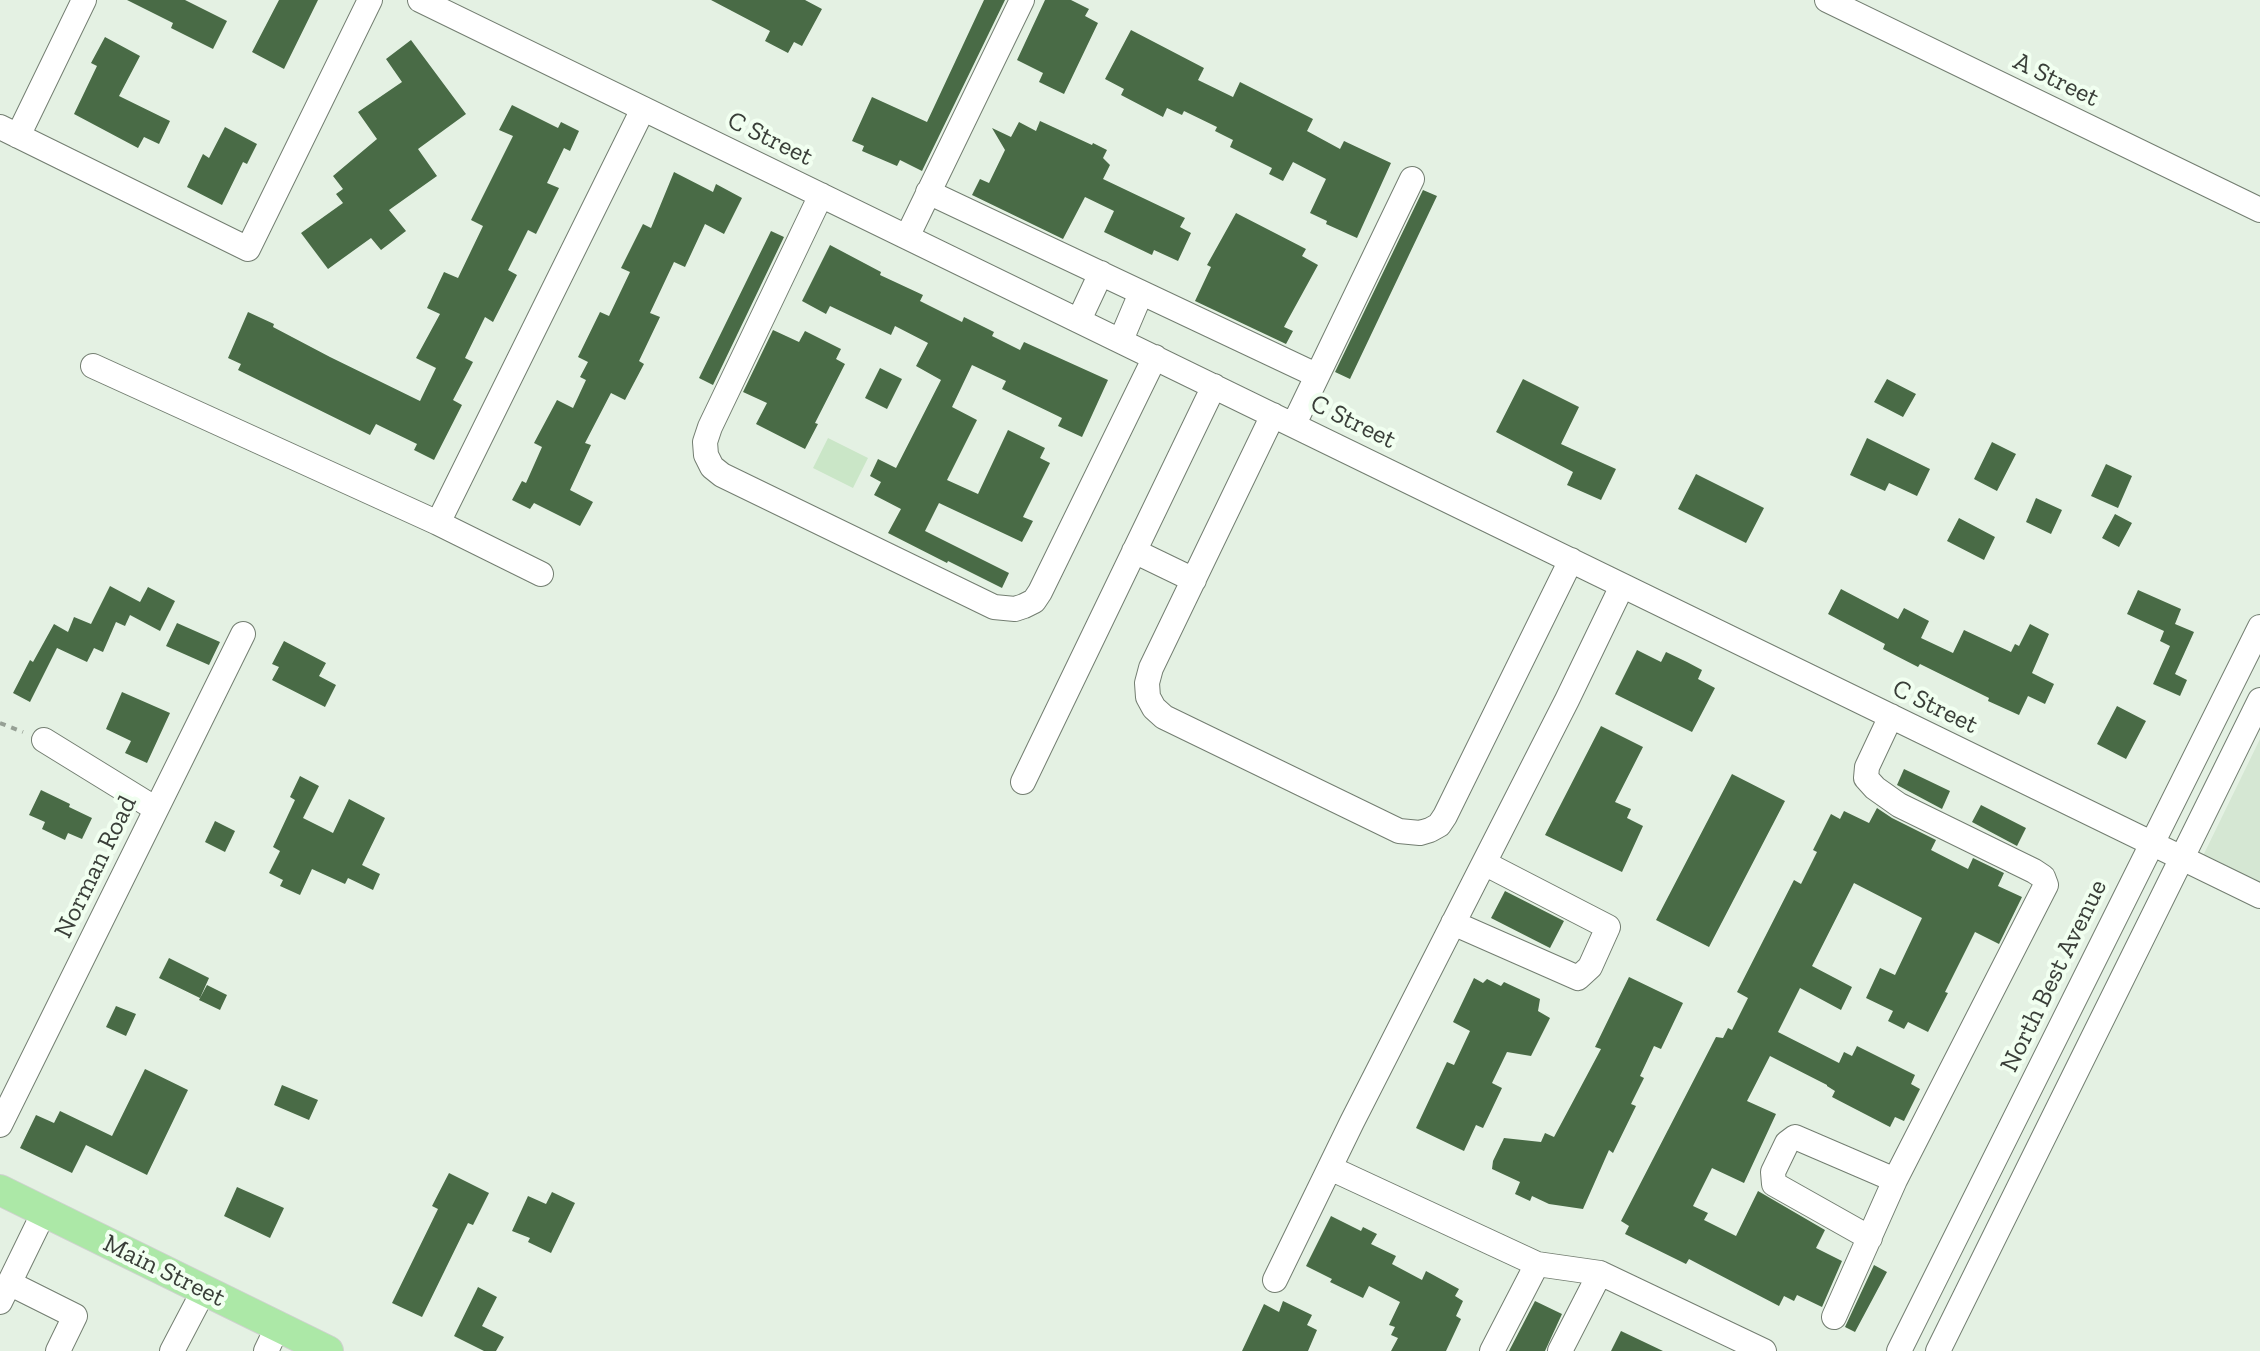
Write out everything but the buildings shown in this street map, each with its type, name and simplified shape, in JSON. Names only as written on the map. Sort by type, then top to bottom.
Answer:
[{"type":"main road","name":"Main Street","points":[[0,1190],[204,1290],[272,1338],[328,1351]]},
{"type":"street","points":[[84,0],[9,132],[248,249],[370,0]]},
{"type":"street","name":"C Street","points":[[420,0],[2260,896]]},
{"type":"street","points":[[907,237],[1022,0]]},
{"type":"street","name":"A Street","points":[[1827,0],[2260,210]]},
{"type":"street","points":[[438,523],[643,109]]},
{"type":"street","points":[[1412,179],[1316,375],[1283,419],[1194,580],[1151,668],[1147,683],[1148,697],[1164,717],[1399,831],[1420,833],[1439,825],[1445,816],[1571,560]]},
{"type":"street","points":[[928,192],[1316,375]]},
{"type":"street","points":[[821,195],[710,427],[705,442],[706,455],[712,467],[722,475],[994,607],[1015,609],[1034,601],[1040,592],[1155,357]]},
{"type":"street","points":[[1079,320],[1101,273]]},
{"type":"street","points":[[1121,340],[1141,293]]},
{"type":"street","points":[[93,366],[438,523],[541,574]]},
{"type":"street","points":[[1023,782],[1214,386]]},
{"type":"street","points":[[1134,551],[1194,580]]},
{"type":"street","points":[[1275,1280],[1622,586]]},
{"type":"street","name":"North Best Avenue","points":[[1899,1351],[2260,627]]},
{"type":"street","name":"Norman Road","points":[[0,1125],[243,634]]},
{"type":"street","points":[[1938,1351],[2260,700]]},
{"type":"street","points":[[1834,1317],[1895,1180],[2046,885],[2043,877],[2034,871],[1899,805],[1875,788],[1866,778],[1867,767],[1891,716]]},
{"type":"street","points":[[44,740],[156,809]]},
{"type":"street","points":[[1453,923],[1578,978],[1590,967],[1608,927],[1484,863]]},
{"type":"street","points":[[1870,1238],[1774,1184],[1773,1172],[1787,1143],[1795,1137],[1895,1180]]},
{"type":"street","points":[[1330,1168],[1537,1264],[1600,1273],[1764,1351]]},
{"type":"street","points":[[44,1212],[5,1292],[75,1316],[58,1351]]},
{"type":"street","points":[[1492,1351],[1537,1264]]},
{"type":"street","points":[[1560,1351],[1600,1273]]},
{"type":"street","points":[[172,1351],[204,1290]]},
{"type":"shaded area","points":[[828,438],[868,458],[853,488],[813,468]]},
{"type":"shaded area","points":[[2260,739],[2260,892],[2200,862]]}]
